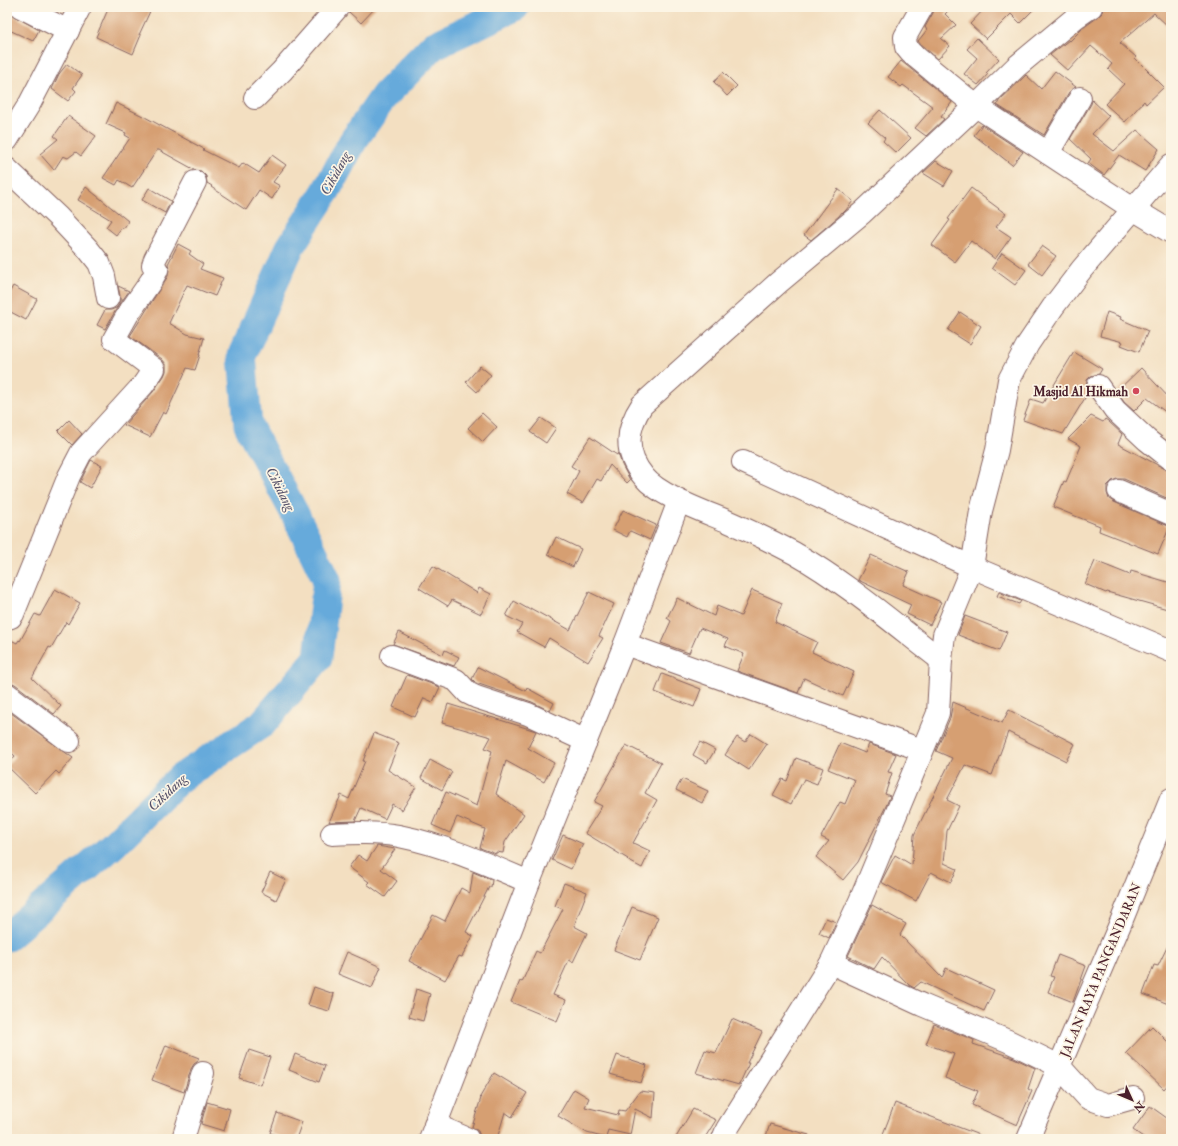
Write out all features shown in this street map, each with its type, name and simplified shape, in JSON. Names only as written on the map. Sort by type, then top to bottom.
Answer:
[{"type":"main road","points":[[20,7],[68,31]]},
{"type":"main road","points":[[7,140],[30,103],[80,7]]},
{"type":"main road","points":[[255,98],[282,71],[338,7]]},
{"type":"main road","points":[[922,7],[906,34],[904,41],[906,47],[911,53],[976,106],[1133,209],[1171,232]]},
{"type":"main road","points":[[941,660],[846,586],[794,553],[734,524],[679,501],[655,487],[644,477],[634,460],[629,437],[630,427],[642,405],[778,283],[862,212],[976,106],[1016,66],[1075,18],[1091,7]]},
{"type":"main road","points":[[1048,153],[1080,98]]},
{"type":"main road","points":[[723,1139],[727,1129],[831,963],[860,901],[938,713],[944,635],[972,567],[981,511],[997,450],[1009,380],[1028,344],[1053,307],[1082,269],[1171,165]]},
{"type":"main road","points":[[7,169],[58,217],[99,263],[104,276],[108,298]]},
{"type":"main road","points":[[7,618],[11,617],[13,614],[68,476],[81,453],[143,385],[154,369],[114,339],[128,314],[157,270],[153,265],[155,259],[195,182]]},
{"type":"main road","points":[[1098,386],[1115,410],[1147,440],[1171,459]]},
{"type":"main road","points":[[743,462],[972,567],[1171,651]]},
{"type":"main road","points":[[1119,491],[1171,514]]},
{"type":"main road","points":[[468,1139],[433,1132],[529,882],[625,644],[679,501]]},
{"type":"main road","points":[[625,644],[922,750]]},
{"type":"main road","points":[[392,656],[456,680],[468,693],[476,697],[528,714],[586,741]]},
{"type":"main road","points":[[7,694],[69,741]]},
{"type":"main road","name":"JALAN RAYA PANGANDARAN","points":[[1028,1139],[1121,922],[1171,799]]},
{"type":"main road","points":[[332,834],[366,833],[405,838],[441,847],[529,882]]},
{"type":"main road","points":[[831,963],[922,1005],[1008,1041],[1059,1066],[1088,1098],[1108,1105],[1133,1098]]},
{"type":"main road","points":[[182,1139],[203,1073]]},
{"type":"building","points":[[109,7],[152,7],[139,35],[141,35],[133,54],[96,37]]},
{"type":"building","points":[[350,7],[376,7],[361,23],[349,12]]},
{"type":"building","points":[[934,7],[952,7],[945,14],[956,25],[941,39],[950,46],[938,59],[918,41],[927,30],[925,27],[933,13]]},
{"type":"building","points":[[986,7],[1036,7],[1020,23],[1011,14],[986,39],[970,24]]},
{"type":"building","points":[[1103,7],[1171,7],[1171,29],[1154,13],[1120,43],[1136,57],[1135,58],[1164,87],[1146,104],[1144,101],[1125,122],[1105,104],[1124,84],[1108,69],[1112,64],[1091,46],[1068,71],[1050,55],[1069,40],[1070,41],[1083,28],[1098,17],[1102,13]]},
{"type":"building","points":[[7,12],[39,30],[33,41],[7,29]]},
{"type":"building","points":[[977,38],[999,59],[986,73],[988,74],[978,85],[964,74],[977,58],[967,49]]},
{"type":"building","points":[[901,61],[952,102],[941,117],[944,119],[926,136],[915,128],[933,107],[903,85],[901,87],[888,77]]},
{"type":"building","points":[[67,64],[82,75],[73,88],[76,91],[68,101],[52,89],[59,74]]},
{"type":"building","points":[[1055,71],[1076,87],[1069,92],[1044,135],[997,105],[999,101],[1026,75],[1041,89]]},
{"type":"building","points":[[723,72],[737,86],[727,96],[714,82]]},
{"type":"building","points":[[1092,100],[1109,116],[1092,134],[1114,151],[1137,130],[1159,149],[1145,171],[1119,155],[1104,175],[1088,163],[1091,159],[1070,139]]},
{"type":"building","points":[[116,103],[239,168],[243,163],[259,173],[272,155],[286,165],[273,182],[280,186],[272,199],[259,190],[246,210],[211,187],[212,186],[207,183],[206,176],[201,171],[195,170],[159,150],[157,150],[132,188],[119,180],[116,185],[103,178],[130,138],[125,135],[126,133],[106,124]]},
{"type":"building","points":[[880,110],[911,138],[896,153],[883,141],[885,138],[868,123]]},
{"type":"building","points":[[68,116],[96,136],[81,156],[76,152],[68,158],[63,156],[54,170],[40,154],[58,139],[54,136]]},
{"type":"building","points":[[982,125],[1023,152],[1012,165],[974,135]]},
{"type":"building","points":[[936,161],[953,171],[944,186],[923,173]]},
{"type":"building","points":[[86,187],[128,221],[124,228],[122,227],[116,235],[106,227],[111,220],[78,200]]},
{"type":"building","points":[[149,188],[171,201],[165,213],[142,200]]},
{"type":"building","points":[[971,188],[1006,214],[996,227],[1011,237],[995,259],[971,241],[955,262],[932,245],[950,220],[948,219]]},
{"type":"building","points":[[838,189],[853,201],[843,213],[842,212],[811,240],[804,235]]},
{"type":"building","points":[[178,244],[191,251],[189,254],[203,264],[200,269],[223,278],[215,296],[187,285],[169,323],[187,334],[204,338],[195,370],[187,368],[166,414],[163,412],[150,437],[124,425],[153,392],[164,376],[166,364],[162,359],[130,336],[168,276],[168,264]]},
{"type":"building","points":[[1042,246],[1056,256],[1042,275],[1028,264]]},
{"type":"building","points":[[1002,253],[1026,270],[1015,285],[992,268]]},
{"type":"building","points":[[13,286],[37,299],[26,320],[7,310],[7,297]]},
{"type":"building","points":[[118,286],[129,291],[105,329],[97,325],[105,310],[116,308],[120,303]]},
{"type":"building","points":[[960,312],[981,326],[970,344],[948,330]]},
{"type":"building","points":[[1107,312],[1121,317],[1120,319],[1148,331],[1139,352],[1121,345],[1123,342],[1100,336]]},
{"type":"building","points":[[1074,352],[1102,369],[1099,374],[1091,376],[1087,380],[1086,387],[1088,393],[1063,434],[1023,420],[1031,399],[1043,403]]},
{"type":"building","points":[[480,366],[491,375],[477,392],[466,382]]},
{"type":"building","name":"Masjid Al Hikmah","points":[[1141,368],[1171,400],[1171,416],[1147,398],[1134,411],[1124,402],[1117,391]]},
{"type":"building","points":[[482,413],[497,427],[483,442],[468,428]]},
{"type":"building","points":[[1091,416],[1103,422],[1105,419],[1122,434],[1118,444],[1171,472],[1171,500],[1124,479],[1112,481],[1107,486],[1109,499],[1170,526],[1158,554],[1099,531],[1100,526],[1053,507],[1064,481],[1066,482],[1081,446],[1068,439]]},
{"type":"building","points":[[541,418],[556,428],[546,443],[530,432]]},
{"type":"building","points":[[69,420],[82,434],[72,445],[58,431]]},
{"type":"building","points":[[590,437],[617,455],[618,453],[622,465],[630,480],[627,483],[610,465],[601,481],[597,479],[583,503],[567,494],[579,471],[571,466]]},
{"type":"building","points":[[91,460],[102,466],[90,488],[80,482]]},
{"type":"building","points":[[623,510],[656,525],[650,540],[630,531],[627,537],[613,530]]},
{"type":"building","points":[[556,537],[581,549],[573,567],[548,554]]},
{"type":"building","points":[[871,555],[909,572],[903,585],[941,602],[930,625],[907,614],[911,605],[858,580]]},
{"type":"building","points":[[1095,561],[1130,575],[1131,571],[1171,583],[1171,610],[1107,592],[1106,593],[1085,584]]},
{"type":"building","points":[[433,566],[477,593],[479,588],[491,594],[481,614],[452,600],[448,606],[419,588]]},
{"type":"building","points":[[55,589],[80,603],[68,624],[66,622],[51,648],[49,647],[32,678],[61,706],[54,714],[15,684],[7,682],[7,638],[17,643],[19,640],[20,641],[35,614],[40,616]]},
{"type":"building","points":[[752,590],[782,603],[775,622],[817,642],[812,652],[854,672],[843,696],[804,678],[798,693],[737,671],[744,654],[725,646],[728,639],[700,628],[689,653],[661,643],[671,621],[667,618],[677,598],[714,616],[717,606],[741,616]]},
{"type":"building","points":[[589,592],[614,604],[599,636],[603,638],[588,662],[549,638],[544,647],[517,632],[522,624],[506,616],[514,601],[570,630]]},
{"type":"building","points":[[999,592],[1021,601],[1019,604],[997,596]]},
{"type":"building","points":[[965,616],[1007,632],[999,651],[958,635]]},
{"type":"building","points":[[399,632],[443,655],[445,650],[459,657],[454,666],[393,644]]},
{"type":"building","points":[[478,667],[526,691],[527,688],[554,703],[550,711],[532,702],[476,683],[472,679]]},
{"type":"building","points":[[662,674],[701,689],[694,707],[655,692]]},
{"type":"building","points":[[407,675],[440,687],[433,702],[424,698],[415,717],[393,707]]},
{"type":"building","points":[[953,702],[1002,723],[1009,710],[1075,744],[1066,761],[1008,732],[992,775],[965,765],[947,800],[959,806],[947,831],[944,863],[957,869],[951,882],[931,872],[916,901],[881,882],[895,855],[912,865],[914,835],[952,758],[936,751],[950,718]]},
{"type":"building","points":[[448,704],[536,731],[528,748],[554,763],[544,782],[506,761],[496,794],[524,814],[505,842],[503,853],[496,852],[496,854],[480,848],[485,829],[457,817],[450,833],[432,825],[446,792],[477,806],[492,751],[485,748],[491,737],[442,723]]},
{"type":"building","points":[[7,710],[73,758],[59,774],[56,771],[35,793],[7,766],[15,756],[7,749]]},
{"type":"building","points":[[374,733],[399,743],[388,770],[416,787],[402,810],[392,804],[385,819],[361,808],[355,821],[329,822],[341,795],[349,799],[365,761],[363,761]]},
{"type":"building","points":[[751,734],[767,744],[749,770],[725,755],[737,737],[745,742]]},
{"type":"building","points":[[700,742],[715,750],[707,763],[693,755]]},
{"type":"building","points":[[840,743],[865,753],[869,744],[896,754],[888,772],[892,773],[885,794],[890,796],[886,806],[858,862],[843,880],[816,857],[829,841],[821,837],[840,802],[845,804],[855,780],[828,769]]},
{"type":"building","points":[[626,745],[661,763],[645,793],[657,800],[633,843],[650,851],[642,868],[585,833],[602,806],[594,802]]},
{"type":"building","points":[[796,758],[823,768],[817,784],[804,779],[791,804],[773,795],[782,779],[787,781]]},
{"type":"building","points":[[430,760],[452,772],[442,790],[421,778]]},
{"type":"building","points":[[682,779],[708,791],[702,803],[676,790]]},
{"type":"building","points":[[563,835],[583,844],[571,869],[552,860]]},
{"type":"building","points":[[377,846],[395,849],[381,869],[397,881],[385,897],[367,884],[369,882],[349,867],[358,855],[367,861]]},
{"type":"building","points":[[270,872],[286,880],[276,900],[261,892]]},
{"type":"building","points":[[473,872],[492,880],[491,887],[489,887],[466,932],[473,936],[462,957],[459,956],[445,980],[409,961],[433,915],[445,921],[461,888],[470,893]]},
{"type":"building","points":[[564,883],[587,892],[574,926],[587,933],[573,962],[569,960],[553,995],[566,1000],[557,1021],[511,1002],[536,951],[540,953],[563,909],[555,906]]},
{"type":"building","points":[[872,905],[906,924],[900,935],[942,978],[946,968],[994,990],[984,1011],[921,982],[914,988],[909,985],[882,957],[874,969],[848,956]]},
{"type":"building","points":[[632,907],[658,917],[640,960],[614,950]]},
{"type":"building","points":[[826,918],[836,922],[829,938],[819,933]]},
{"type":"building","points":[[1171,939],[1171,1005],[1143,994],[1154,965],[1158,966]]},
{"type":"building","points":[[347,952],[381,967],[372,988],[338,974]]},
{"type":"building","points":[[1058,955],[1086,966],[1073,1002],[1048,992],[1054,977],[1050,976]]},
{"type":"building","points":[[314,987],[334,994],[329,1011],[308,1005]]},
{"type":"building","points":[[416,989],[430,994],[423,1021],[409,1017]]},
{"type":"building","points":[[732,1019],[762,1032],[747,1063],[749,1063],[739,1085],[696,1073],[705,1050],[716,1053]]},
{"type":"building","points":[[934,1024],[974,1040],[973,1044],[1014,1058],[1035,1068],[1028,1089],[1032,1091],[1017,1125],[972,1105],[978,1091],[945,1078],[954,1054],[926,1044]]},
{"type":"building","points":[[1152,1026],[1171,1045],[1171,1081],[1164,1089],[1126,1053]]},
{"type":"building","points":[[166,1045],[199,1058],[191,1069],[184,1092],[152,1080]]},
{"type":"building","points":[[249,1050],[270,1057],[260,1085],[239,1078]]},
{"type":"building","points":[[295,1054],[325,1066],[319,1082],[289,1070]]},
{"type":"building","points":[[617,1055],[647,1065],[641,1083],[610,1074]]},
{"type":"building","points":[[494,1073],[527,1093],[512,1117],[505,1112],[497,1139],[490,1139],[480,1136],[478,1131],[472,1127],[481,1098],[480,1097]]},
{"type":"building","points":[[574,1089],[589,1098],[585,1107],[618,1115],[619,1110],[625,1111],[640,1091],[655,1093],[653,1118],[635,1109],[630,1135],[608,1130],[606,1138],[587,1133],[558,1116]]},
{"type":"building","points":[[207,1102],[230,1109],[224,1131],[201,1124]]},
{"type":"building","points":[[895,1103],[987,1138],[987,1139],[881,1139]]},
{"type":"building","points":[[1150,1106],[1171,1121],[1171,1133],[1166,1139],[1146,1139],[1133,1130]]},
{"type":"building","points":[[693,1109],[716,1120],[704,1139],[675,1139]]},
{"type":"building","points":[[277,1113],[302,1122],[296,1139],[288,1139],[270,1133]]},
{"type":"building","points":[[770,1124],[809,1135],[809,1139],[765,1139]]},
{"type":"waterway","name":"Cikidang","points":[[7,937],[113,845],[180,778],[262,724],[318,658],[327,580],[296,516],[248,425],[242,355],[290,247],[326,191],[353,141],[385,95],[433,46],[515,7]]},
{"type":"place","name":"Masjid Al Hikmah","points":[[1136,391]]}]
